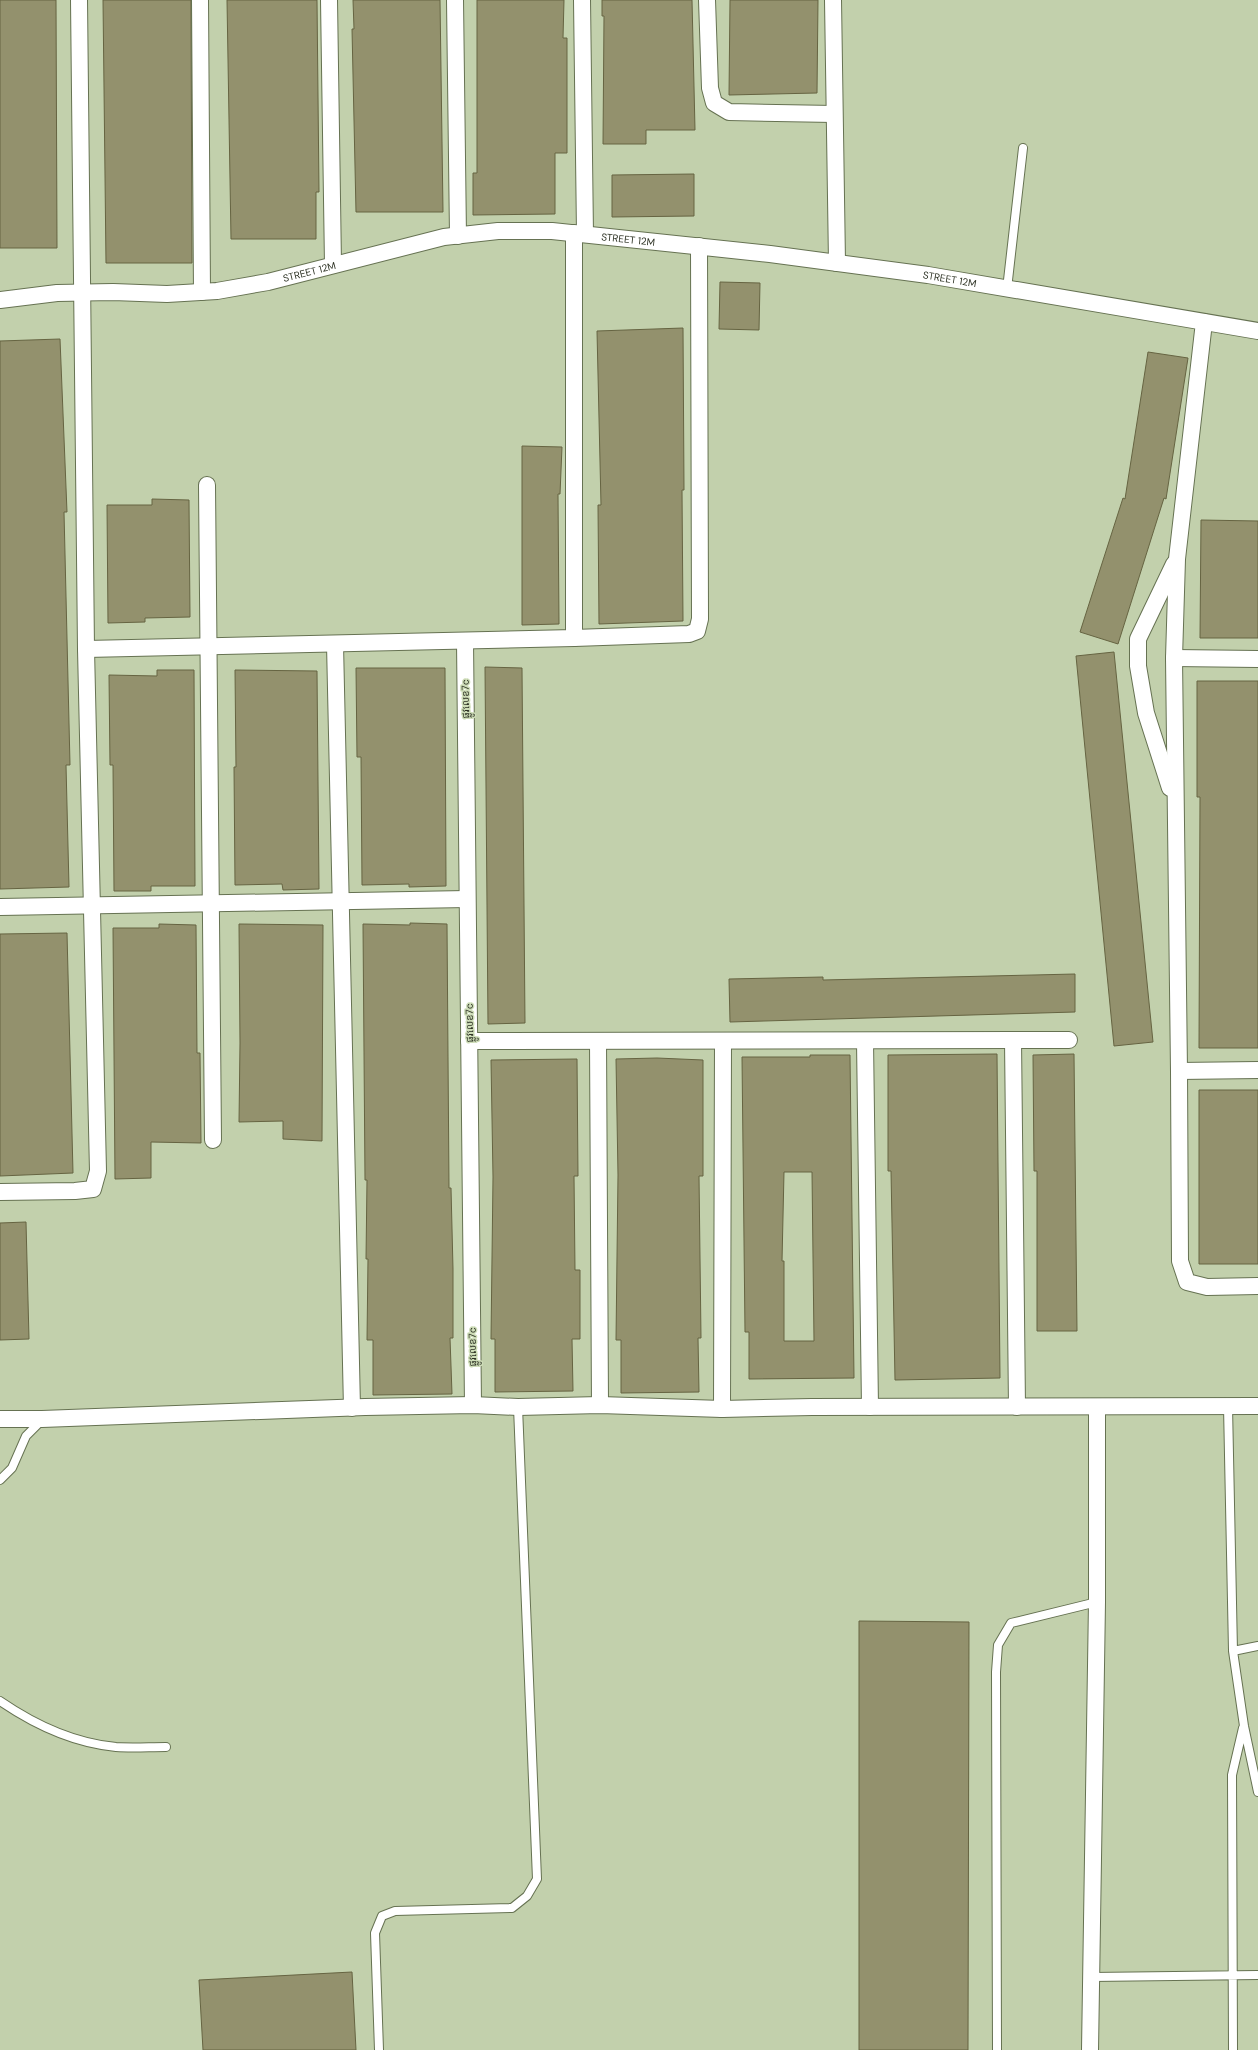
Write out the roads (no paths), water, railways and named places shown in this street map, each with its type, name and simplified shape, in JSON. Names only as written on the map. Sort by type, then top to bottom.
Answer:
[{"type":"street","points":[[0,1192],[76,1191],[93,1189],[98,1171],[86,649],[84,292],[79,0]]},
{"type":"street","points":[[200,0],[202,292]]},
{"type":"street","points":[[329,0],[333,265]]},
{"type":"street","points":[[455,0],[458,236]]},
{"type":"street","points":[[574,638],[582,0]]},
{"type":"street","points":[[707,0],[710,88],[714,103],[729,112],[834,114]]},
{"type":"street","points":[[833,0],[837,263]]},
{"type":"street","name":"STREET 12M","points":[[0,300],[57,293],[84,292],[167,294],[218,291],[268,282],[333,265],[458,236],[498,231],[552,231],[699,246],[928,275],[1258,331]]},
{"type":"street","points":[[86,649],[574,638],[689,634],[697,631],[700,619],[699,246]]},
{"type":"street","points":[[1204,322],[1177,559],[1174,658],[1180,1261],[1187,1282],[1207,1287],[1258,1286]]},
{"type":"street","points":[[208,485],[213,1140]]},
{"type":"street","points":[[1175,804],[1146,713],[1138,666],[1138,639],[1177,559]]},
{"type":"street","name":"ផ្លូវលេខ7c","points":[[465,641],[473,1405]]},
{"type":"street","points":[[335,644],[352,1408]]},
{"type":"street","points":[[1174,658],[1258,659]]},
{"type":"street","points":[[0,907],[467,898]]},
{"type":"street","points":[[1013,1040],[1017,1407]]},
{"type":"street","points":[[469,1041],[1069,1040]]},
{"type":"street","points":[[598,1041],[600,1405]]},
{"type":"street","points":[[722,1409],[723,1041]]},
{"type":"street","points":[[865,1041],[870,1406]]},
{"type":"street","points":[[1179,1071],[1258,1070]]},
{"type":"street","points":[[0,1419],[42,1420],[352,1408],[473,1405],[518,1407],[600,1405],[722,1409],[870,1406],[1258,1406]]},
{"type":"street","points":[[1090,2050],[1097,1602],[1097,1406]]},
{"type":"lane","points":[[1007,289],[1023,148]]},
{"type":"lane","points":[[1228,1406],[1234,1651],[1244,1726],[1256,1775],[1258,1792]]},
{"type":"lane","points":[[379,2050],[375,1933],[382,1916],[395,1911],[512,1908],[526,1896],[536,1880],[518,1407]]},
{"type":"lane","points":[[0,1480],[12,1468],[26,1436],[42,1420]]},
{"type":"lane","points":[[997,2050],[996,1672],[998,1645],[1011,1623],[1097,1602]]},
{"type":"lane","points":[[1234,1651],[1258,1646]]},
{"type":"lane","points":[[0,1701],[24,1718],[75,1740],[116,1747],[166,1747]]},
{"type":"lane","points":[[1233,2050],[1234,1975],[1232,1775],[1244,1726]]},
{"type":"lane","points":[[1091,1977],[1258,1975]]}]
